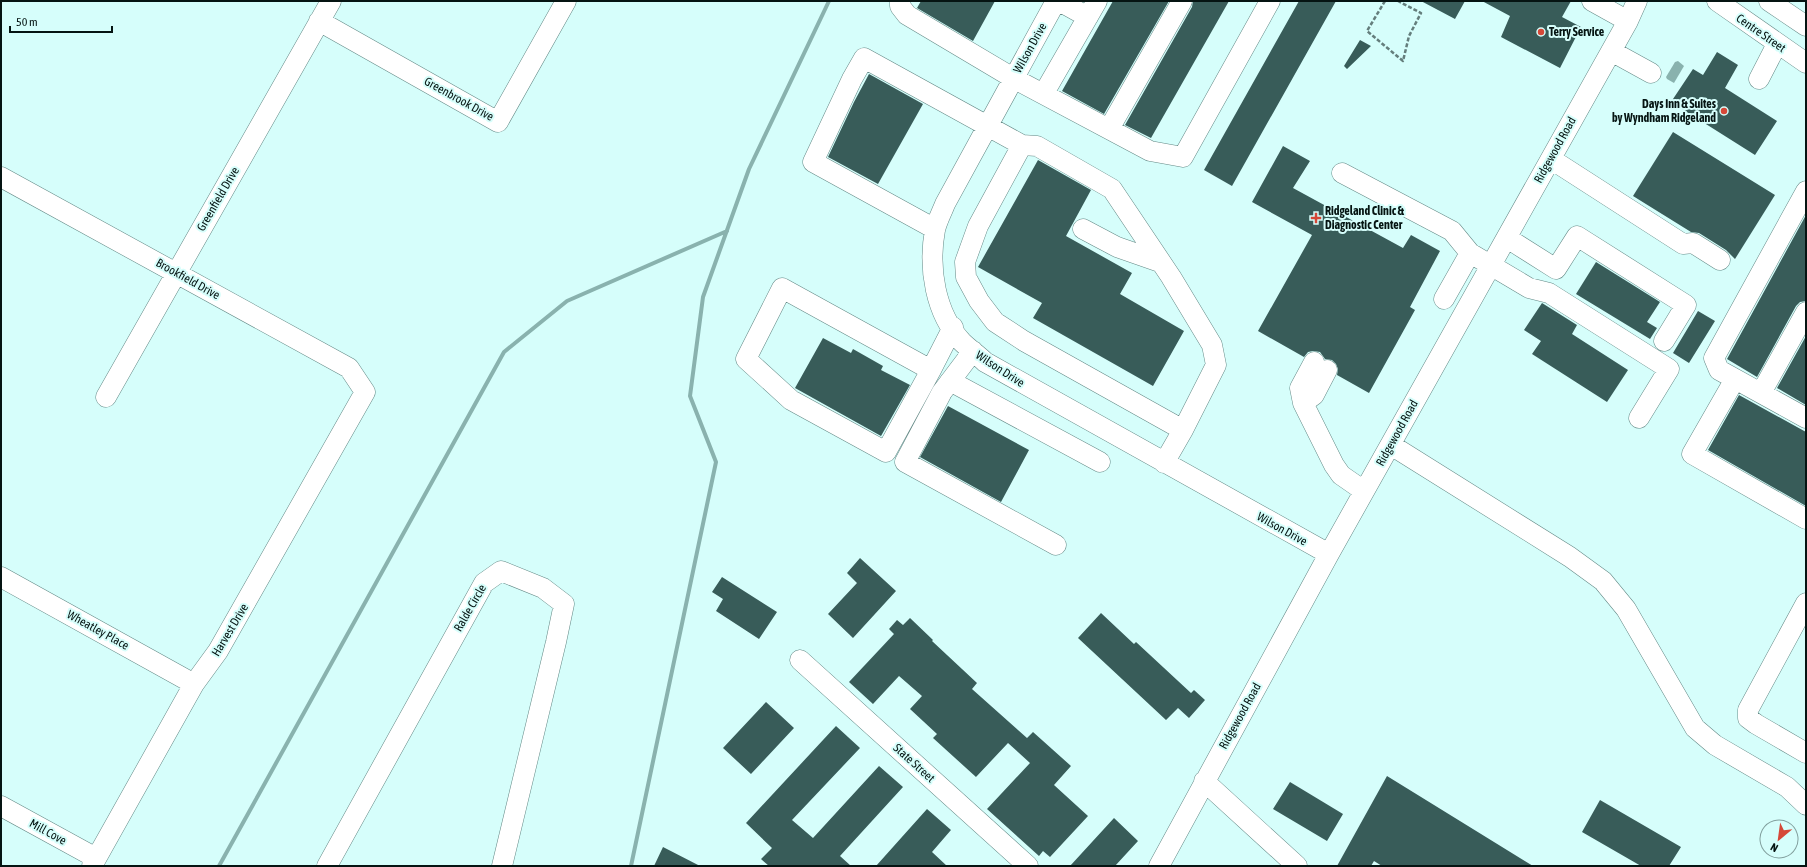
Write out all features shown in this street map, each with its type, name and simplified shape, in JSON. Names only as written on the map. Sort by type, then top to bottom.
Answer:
[{"type":"street","name":"Greenfield Drive","points":[[106,397],[331,1]]},
{"type":"street","name":"Greenbrook Drive","points":[[319,21],[498,122],[566,1]]},
{"type":"street","points":[[900,1],[900,6],[907,15],[1014,78],[1150,151],[1183,157],[1270,1]]},
{"type":"street","points":[[1044,93],[1092,9],[1058,1]]},
{"type":"street","name":"Wilson Drive","points":[[1058,1],[987,126],[945,204],[935,229],[932,263],[936,292],[952,327],[962,341],[985,362],[1009,377],[1329,554]]},
{"type":"street","points":[[1109,129],[1182,1]]},
{"type":"street","points":[[1592,1],[1628,21]]},
{"type":"street","name":"Ridgewood Road","points":[[1158,866],[1329,554],[1638,1]]},
{"type":"street","name":"Centre Street","points":[[1717,1],[1806,64]]},
{"type":"street","points":[[1769,1],[1806,26]]},
{"type":"street","points":[[1759,79],[1777,44]]},
{"type":"street","points":[[1611,51],[1651,73]]},
{"type":"street","points":[[935,229],[813,162],[852,79],[864,58],[1022,145],[1037,146],[1112,189],[1212,345],[1216,365],[1164,464]]},
{"type":"street","points":[[1022,145],[978,226],[965,262],[966,277],[979,301],[995,322],[1024,342],[1183,430]]},
{"type":"street","points":[[1551,159],[1683,244],[1694,243],[1720,260]]},
{"type":"street","points":[[1342,173],[1452,231],[1470,253],[1529,288],[1548,293],[1669,369],[1639,418]]},
{"type":"street","name":"Brookfield Drive","points":[[1,177],[349,368],[365,392]]},
{"type":"street","points":[[1805,197],[1714,358],[1719,370],[1806,418]]},
{"type":"street","points":[[1086,225],[1160,262]]},
{"type":"street","points":[[1506,238],[1556,269],[1577,236],[1686,305],[1664,342]]},
{"type":"street","points":[[1444,299],[1470,253]]},
{"type":"street","points":[[931,370],[782,288],[746,359],[791,400],[886,452],[931,370],[952,327]]},
{"type":"street","points":[[1761,393],[1806,312]]},
{"type":"street","points":[[973,351],[942,392],[905,462],[1056,545]]},
{"type":"street","points":[[1320,366],[1300,388],[1303,403],[1334,465],[1341,475],[1364,491]]},
{"type":"street","points":[[1735,379],[1692,454],[1806,519]]},
{"type":"street","points":[[950,382],[1100,462]]},
{"type":"street","name":"Harvest Drive","points":[[94,862],[194,684],[218,651],[365,392]]},
{"type":"street","points":[[1391,445],[1570,557],[1603,581],[1626,609],[1695,728],[1715,744],[1787,787],[1806,805]]},
{"type":"street","name":"Ralde Circle","points":[[327,866],[484,582],[501,571],[543,588],[564,604],[502,866]]},
{"type":"street","name":"Wheatley Place","points":[[1,577],[194,684]]},
{"type":"street","points":[[1806,603],[1748,710],[1748,718],[1756,724],[1806,753]]},
{"type":"street","name":"State Street","points":[[800,660],[1028,866]]},
{"type":"street","points":[[1204,781],[1297,866]]},
{"type":"street","name":"Mill Cove","points":[[1,806],[94,862]]},
{"type":"path","points":[[1385,1],[1367,30],[1403,61],[1409,36],[1421,14],[1398,1]]},
{"type":"shaded area","points":[[1678,61],[1684,66],[1674,83],[1666,77],[1675,62]]},
{"type":"building","points":[[921,1],[995,1],[973,41],[917,8]]},
{"type":"building","points":[[1113,1],[1169,1],[1104,114],[1062,91]]},
{"type":"building","points":[[1193,1],[1229,1],[1151,138],[1125,125],[1192,7]]},
{"type":"building","points":[[1299,1],[1336,1],[1232,186],[1204,170]]},
{"type":"building","points":[[1421,1],[1465,1],[1455,19]]},
{"type":"building","name":"Terry Service","points":[[1482,1],[1571,1],[1562,17],[1581,27],[1560,68],[1501,37],[1510,16]]},
{"type":"building","points":[[1360,40],[1371,46],[1347,69],[1344,66]]},
{"type":"building","name":"Days Inn & Suites by Wyndham Ridgeland","points":[[1717,52],[1738,65],[1725,88],[1777,121],[1755,155],[1671,102],[1693,69],[1703,75]]},
{"type":"building","points":[[869,74],[923,104],[878,184],[828,157]]},
{"type":"building","points":[[1673,132],[1775,195],[1735,259],[1726,250],[1699,233],[1691,232],[1633,196]]},
{"type":"building","points":[[1283,146],[1310,161],[1293,188],[1403,248],[1411,235],[1440,251],[1410,307],[1415,310],[1369,393],[1337,375],[1338,369],[1336,364],[1332,360],[1325,359],[1320,352],[1308,352],[1304,357],[1258,331],[1312,235],[1252,202]]},
{"type":"building","points":[[1038,160],[1091,190],[1066,236],[1132,273],[1120,294],[1184,331],[1153,386],[1033,318],[1042,303],[978,267]]},
{"type":"building","points":[[1806,215],[1806,301],[1800,302],[1796,306],[1757,377],[1727,359]]},
{"type":"building","points":[[1596,262],[1660,302],[1647,322],[1657,328],[1650,339],[1576,294]]},
{"type":"building","points":[[1542,303],[1577,325],[1572,334],[1628,370],[1607,402],[1532,354],[1541,341],[1524,330]]},
{"type":"building","points":[[1698,311],[1715,321],[1689,363],[1673,353]]},
{"type":"building","points":[[1806,336],[1806,405],[1777,388]]},
{"type":"building","points":[[823,338],[851,353],[853,349],[883,366],[881,370],[910,385],[881,436],[795,388]]},
{"type":"building","points":[[1739,395],[1806,432],[1806,506],[1708,450]]},
{"type":"building","points":[[948,406],[1029,450],[1001,502],[920,457]]},
{"type":"building","points":[[860,558],[896,591],[853,638],[828,614],[857,583],[847,573]]},
{"type":"building","points":[[722,577],[777,612],[759,639],[716,611],[723,599],[712,592]]},
{"type":"building","points":[[1101,613],[1134,644],[1136,642],[1191,693],[1194,690],[1205,700],[1189,718],[1178,708],[1166,720],[1078,638]]},
{"type":"building","points":[[910,618],[977,683],[972,689],[1027,738],[1033,732],[1071,766],[1054,785],[1088,816],[1050,857],[1043,851],[1039,856],[987,809],[1030,763],[1008,743],[976,777],[933,738],[937,734],[910,709],[922,696],[899,676],[873,704],[849,682],[894,634],[889,629],[897,620],[903,625]]},
{"type":"building","points":[[766,702],[794,728],[751,774],[723,748]]},
{"type":"building","points":[[836,726],[860,748],[792,820],[813,838],[879,766],[903,787],[840,856],[851,866],[769,866],[761,859],[772,848],[746,823]]},
{"type":"building","points":[[1387,776],[1533,866],[1382,866],[1374,861],[1371,866],[1337,866]]},
{"type":"building","points":[[1290,782],[1343,814],[1327,841],[1273,809]]},
{"type":"building","points":[[1600,800],[1681,847],[1669,866],[1641,866],[1582,832]]},
{"type":"building","points":[[927,809],[951,830],[932,852],[947,866],[876,866]]},
{"type":"building","points":[[1114,818],[1138,841],[1115,866],[1070,866]]},
{"type":"building","points":[[663,847],[700,866],[654,866]]},
{"type":"waterway","points":[[631,866],[716,462],[690,396],[703,297],[749,169],[829,1]]},
{"type":"waterway","points":[[219,866],[504,352],[567,301],[727,231]]},
{"type":"place","name":"Terry Service","points":[[1541,32]]},
{"type":"place","name":"Days Inn & Suites by Wyndham Ridgeland","points":[[1724,111]]},
{"type":"place","name":"Ridgeland Clinic & Diagnostic Center","points":[[1316,218]]}]
